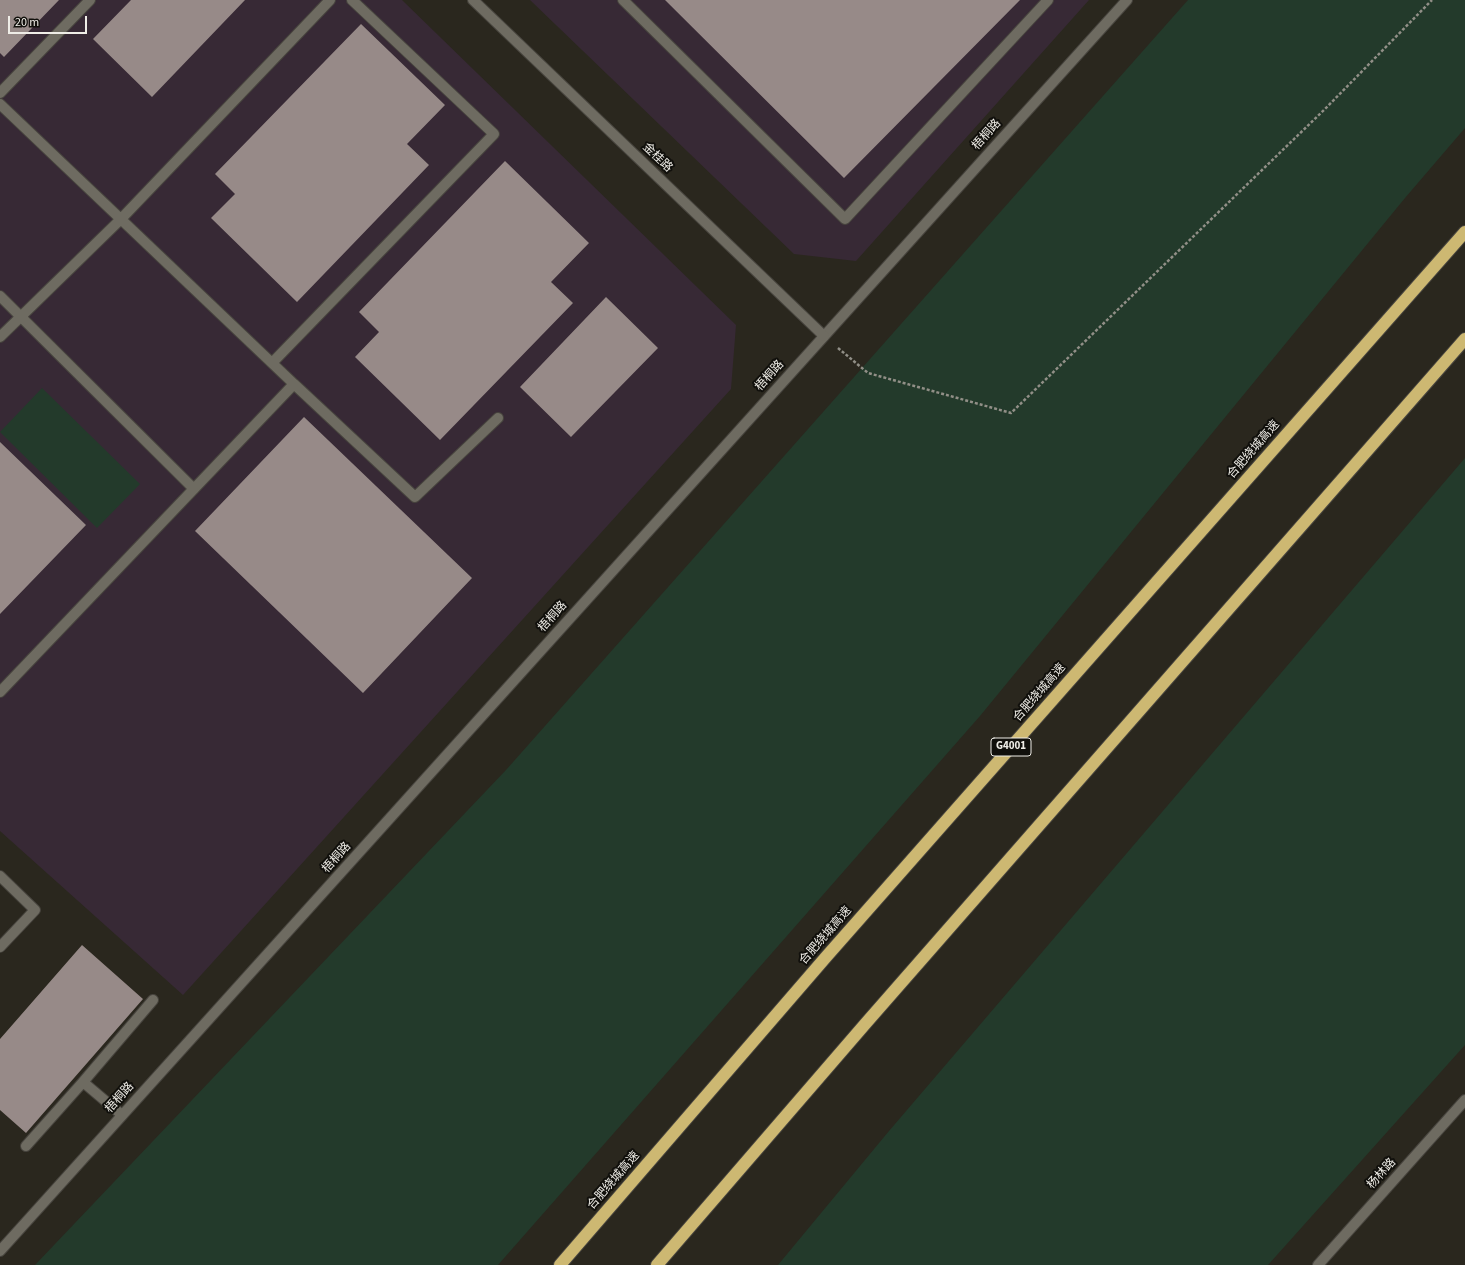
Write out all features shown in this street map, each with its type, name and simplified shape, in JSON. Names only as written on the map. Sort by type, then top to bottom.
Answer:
[{"type":"highway","name":"合肥绕城高速","points":[[560,1265],[826,957],[1465,231]]},
{"type":"highway","points":[[657,1265],[866,1023],[1465,339]]},
{"type":"street","points":[[0,93],[90,0]]},
{"type":"street","points":[[0,337],[121,219],[330,0]]},
{"type":"street","points":[[272,363],[494,134],[352,0]]},
{"type":"street","name":"金桂路","points":[[473,0],[824,336]]},
{"type":"street","points":[[623,0],[845,219],[1048,0]]},
{"type":"street","name":"梧桐路","points":[[0,1251],[1127,0]]},
{"type":"street","points":[[0,104],[294,384],[416,497],[498,418]]},
{"type":"street","points":[[0,296],[194,489]]},
{"type":"street","points":[[0,692],[294,384]]},
{"type":"street","points":[[0,876],[35,910],[0,948]]},
{"type":"street","points":[[26,1146],[153,1000]]},
{"type":"street","points":[[83,1082],[122,1116]]},
{"type":"street","name":"杨林路","points":[[1318,1265],[1465,1100]]},
{"type":"path","points":[[824,336],[868,374],[1011,413],[1324,110],[1432,0]]},
{"type":"shaded area","points":[[0,0],[402,0],[736,325],[731,389],[183,995],[0,831]]},
{"type":"shaded area","points":[[530,0],[1089,0],[856,261],[794,254]]},
{"type":"green space","points":[[1188,0],[1465,0],[1465,128],[1405,198],[980,716],[498,1265],[35,1265],[506,770]]},
{"type":"green space","points":[[42,388],[140,484],[97,528],[0,432]]},
{"type":"green space","points":[[1465,458],[1465,1045],[1268,1265],[778,1265],[889,1131]]},
{"type":"building","points":[[0,0],[59,0],[4,57],[0,53]]},
{"type":"building","points":[[131,0],[245,0],[152,97],[93,39]]},
{"type":"building","points":[[665,0],[1020,0],[844,178]]},
{"type":"building","points":[[361,24],[445,105],[407,144],[429,165],[297,302],[211,218],[235,194],[215,174]]},
{"type":"building","points":[[505,161],[589,243],[551,282],[573,303],[440,440],[355,357],[379,332],[359,312]]},
{"type":"building","points":[[606,297],[658,348],[571,437],[520,387]]},
{"type":"building","points":[[304,417],[472,578],[363,693],[195,531]]},
{"type":"building","points":[[0,442],[86,525],[0,614]]},
{"type":"building","points":[[82,945],[143,999],[26,1133],[0,1110],[0,1039]]}]
